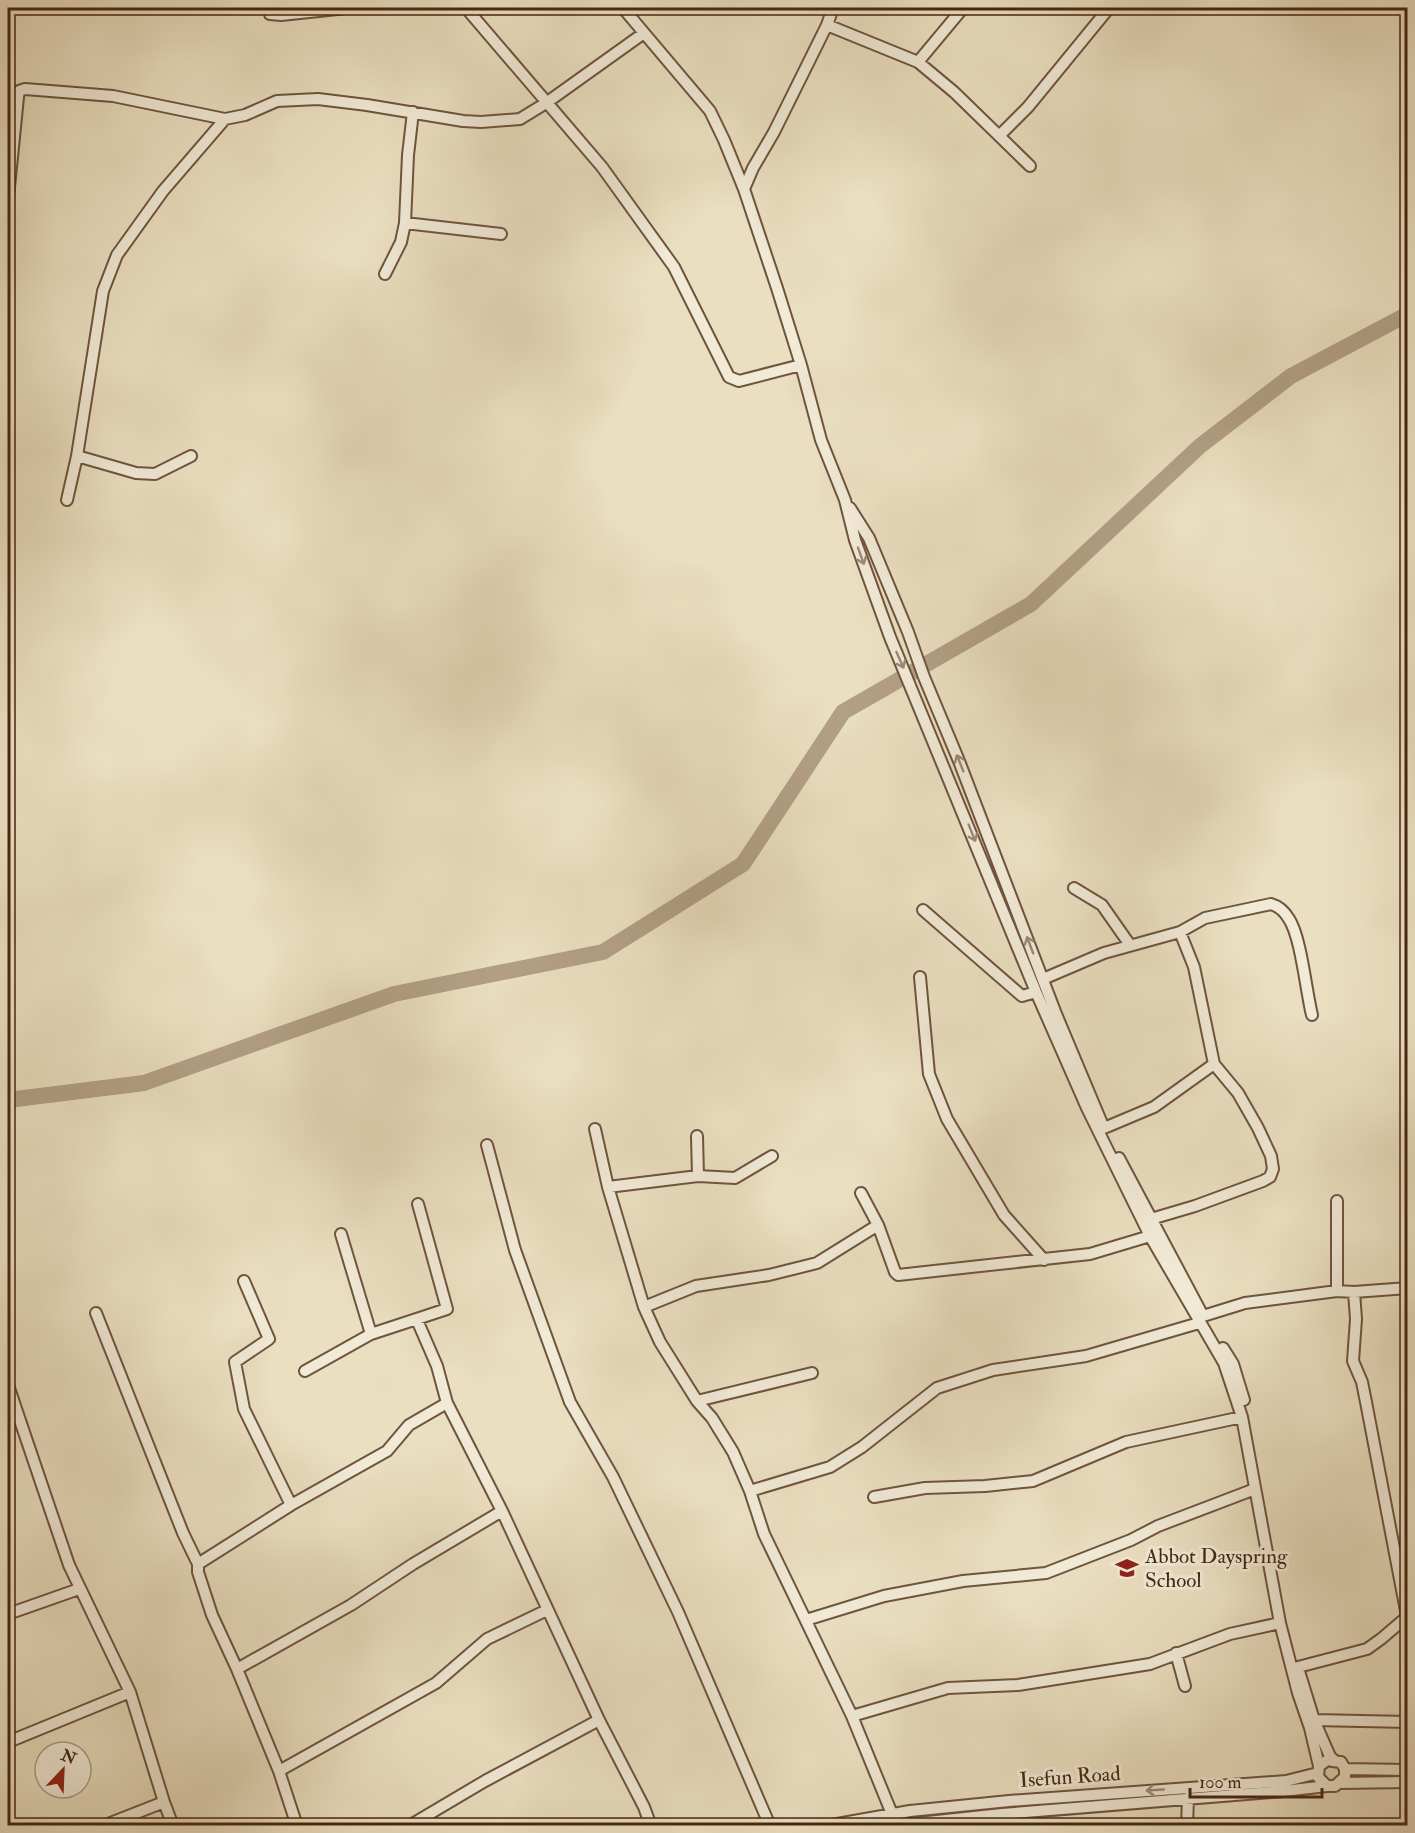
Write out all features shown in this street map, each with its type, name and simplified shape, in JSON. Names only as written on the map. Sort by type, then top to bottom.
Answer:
[{"type":"street","points":[[269,8],[270,14],[281,15],[347,8]]},
{"type":"street","points":[[466,8],[602,167],[674,267],[729,377],[739,381],[801,365]]},
{"type":"street","points":[[622,8],[710,111],[744,189],[801,365],[821,440],[845,500],[855,540],[890,638],[1036,992],[1087,1108],[1150,1236],[1201,1319],[1233,1364],[1250,1421],[1280,1585],[1298,1667],[1314,1720],[1332,1761],[1341,1762],[1345,1769],[1345,1777],[1340,1783]]},
{"type":"street","points":[[744,189],[827,25],[833,8]]},
{"type":"street","points":[[918,62],[963,8]]},
{"type":"street","points":[[1000,135],[1028,107],[1109,8]]},
{"type":"street","points":[[827,25],[918,62],[954,92],[1030,166]]},
{"type":"street","points":[[8,196],[19,91],[25,89],[113,96],[225,119],[245,115],[277,101],[318,99],[463,121],[503,122],[520,119],[546,104],[644,33]]},
{"type":"street","points":[[385,274],[401,242],[405,223],[408,155],[414,112]]},
{"type":"street","points":[[67,500],[103,291],[117,255],[163,191],[225,119]]},
{"type":"street","points":[[405,223],[501,234]]},
{"type":"street","points":[[76,456],[136,473],[155,474],[191,456]]},
{"type":"street","points":[[845,500],[869,538],[908,632],[1056,1014],[1104,1128],[1224,1363],[1242,1417],[1280,1623],[1298,1693],[1310,1728],[1320,1780],[1327,1786]]},
{"type":"street","points":[[1074,888],[1102,905],[1130,945]]},
{"type":"street","points":[[1043,979],[1104,953],[1179,932],[1205,918],[1271,904],[1278,906],[1289,918],[1295,933],[1312,1015]]},
{"type":"street","points":[[923,910],[1022,996],[1036,992]]},
{"type":"street","points":[[1151,1219],[1187,1209],[1263,1181],[1270,1177],[1273,1169],[1271,1156],[1258,1128],[1238,1093],[1214,1064],[1194,967],[1179,932]]},
{"type":"street","points":[[920,977],[929,1074],[947,1119],[1004,1215],[1044,1260]]},
{"type":"street","points":[[1104,1128],[1154,1107],[1214,1064]]},
{"type":"street","points":[[595,1129],[608,1187],[644,1307],[660,1342],[696,1401],[712,1418],[733,1452],[750,1491],[764,1534],[852,1716],[892,1821]]},
{"type":"street","points":[[697,1136],[698,1176]]},
{"type":"street","points":[[487,1145],[518,1259],[570,1402],[613,1477],[678,1612],[770,1826]]},
{"type":"street","points":[[608,1187],[698,1176],[735,1178],[772,1156]]},
{"type":"street","points":[[861,1193],[878,1225],[898,1275],[1090,1254],[1150,1236]]},
{"type":"street","points":[[1337,1201],[1337,1291]]},
{"type":"street","points":[[305,1371],[371,1334],[447,1309],[418,1204]]},
{"type":"street","points":[[644,1307],[696,1286],[769,1275],[817,1263],[878,1225]]},
{"type":"street","points":[[341,1234],[371,1334]]},
{"type":"street","points":[[244,1281],[269,1339],[235,1362],[244,1409],[291,1505]]},
{"type":"street","points":[[750,1491],[830,1467],[862,1447],[937,1388],[993,1370],[1086,1356],[1245,1303],[1337,1291],[1407,1288]]},
{"type":"street","points":[[1298,1667],[1367,1649],[1407,1616],[1362,1382],[1353,1361],[1356,1319],[1354,1292]]},
{"type":"street","points":[[96,1313],[183,1533],[198,1564],[198,1572],[212,1615],[279,1772],[297,1826]]},
{"type":"street","points":[[417,1320],[437,1366],[447,1403],[502,1511],[651,1826]]},
{"type":"street","points":[[696,1401],[812,1372]]},
{"type":"street","points":[[8,1385],[69,1566],[130,1692],[173,1826]]},
{"type":"street","points":[[198,1564],[291,1505],[387,1451],[409,1425],[447,1403]]},
{"type":"street","points":[[874,1497],[925,1488],[985,1486],[1033,1480],[1126,1442],[1242,1417]]},
{"type":"street","points":[[806,1620],[896,1594],[963,1581],[1046,1573],[1131,1540],[1158,1526],[1255,1489]]},
{"type":"street","points":[[237,1669],[351,1605],[502,1511]]},
{"type":"street","points":[[8,1614],[80,1589]]},
{"type":"street","points":[[279,1772],[436,1683],[487,1639],[547,1610]]},
{"type":"street","points":[[852,1716],[948,1688],[1018,1685],[1150,1664],[1230,1635],[1280,1623]]},
{"type":"street","points":[[1176,1653],[1185,1686]]},
{"type":"street","points":[[8,1742],[130,1692]]},
{"type":"street","points":[[409,1826],[486,1780],[599,1720]]},
{"type":"street","points":[[1314,1720],[1407,1722]]},
{"type":"street","name":"Isefun Road","points":[[892,1821],[1009,1801],[1286,1781],[1318,1770],[1329,1759],[1333,1759],[1332,1761]]},
{"type":"street","points":[[1345,1769],[1407,1770]]},
{"type":"street","name":"Isefun Road","points":[[826,1826],[892,1821],[950,1822],[1335,1786],[1340,1783],[1407,1782]]},
{"type":"street","points":[[1187,1826],[1188,1798]]},
{"type":"street","points":[[103,1826],[164,1802]]},
{"type":"waterway","points":[[8,1100],[144,1083],[394,994],[603,952],[743,864],[843,712],[1031,604],[1200,446],[1291,376],[1408,314]]},
{"type":"place","name":"Abbot Dayspring School","points":[[1127,1568]]}]
